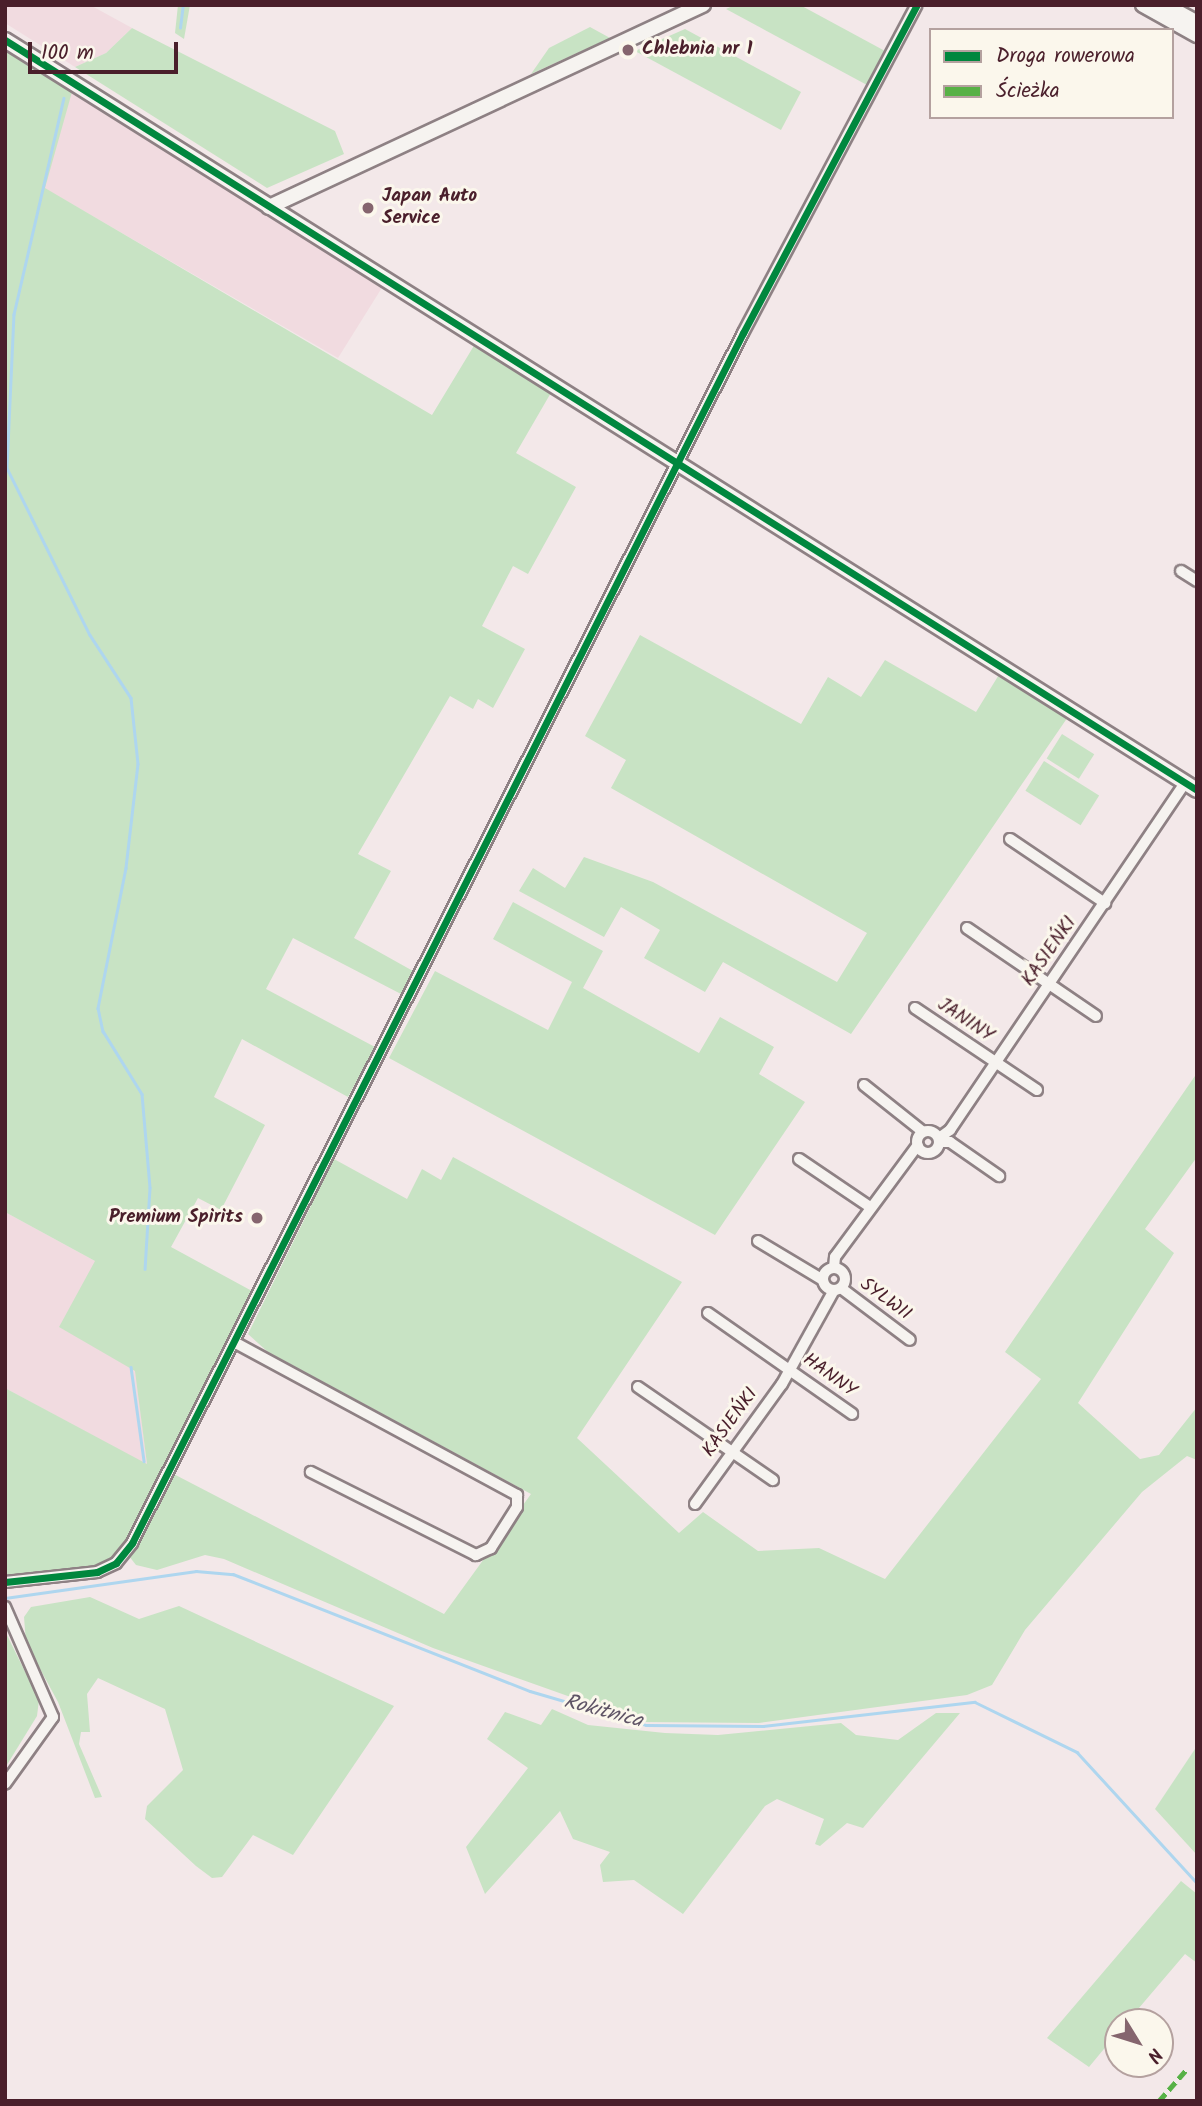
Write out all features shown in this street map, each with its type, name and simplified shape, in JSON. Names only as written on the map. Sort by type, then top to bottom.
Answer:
[{"type":"street","points":[[269,207],[703,5]]},
{"type":"street","points":[[5,1581],[97,1572],[116,1563],[234,1342],[917,5]]},
{"type":"street","points":[[1143,5],[1182,15],[1197,35]]},
{"type":"street","points":[[1165,5],[1197,23]]},
{"type":"street","points":[[5,40],[1191,786]]},
{"type":"street","points":[[1181,571],[1197,580]]},
{"type":"street","name":"KASIEŃKI","points":[[939,1140],[996,1063],[1105,903],[1191,786]]},
{"type":"street","points":[[1010,839],[1105,903]]},
{"type":"street","points":[[967,928],[1096,1016]]},
{"type":"street","name":"JANINY","points":[[915,1008],[1037,1090]]},
{"type":"street","points":[[864,1085],[923,1132],[950,1142],[999,1176]]},
{"type":"street","points":[[823,1280],[834,1268],[870,1207],[918,1145],[923,1132]]},
{"type":"street","points":[[918,1145],[931,1153],[939,1140]]},
{"type":"street","points":[[799,1159],[870,1207]]},
{"type":"street","name":"SYLWII","points":[[758,1241],[838,1289],[910,1340]]},
{"type":"street","points":[[834,1268],[845,1275],[838,1289]]},
{"type":"street","name":"KASIEŃKI","points":[[695,1504],[782,1384],[786,1367],[838,1289]]},
{"type":"street","name":"HANNY","points":[[708,1313],[852,1414]]},
{"type":"street","points":[[234,1342],[517,1495],[517,1507],[491,1548],[476,1555],[311,1472]]},
{"type":"street","points":[[638,1387],[773,1480]]},
{"type":"street","points":[[5,1607],[52,1717],[5,1784]]},
{"type":"shaded area","points":[[5,5],[90,5],[132,28],[106,53],[75,67],[5,23]]},
{"type":"shaded area","points":[[72,90],[383,286],[338,358],[44,188]]},
{"type":"shaded area","points":[[5,1212],[95,1261],[136,1371],[147,1465],[5,1388]]},
{"type":"green space","points":[[178,5],[190,5],[184,39],[175,33]]},
{"type":"green space","points":[[735,5],[800,5],[885,51],[867,85],[726,9]]},
{"type":"green space","points":[[590,27],[610,38],[531,74],[549,48]]},
{"type":"green space","points":[[132,28],[335,131],[344,154],[267,188],[75,67],[106,53]]},
{"type":"green space","points":[[685,29],[801,92],[781,130],[635,51]]},
{"type":"green space","points":[[5,50],[72,92],[45,188],[432,415],[475,344],[552,391],[516,453],[576,487],[528,574],[513,566],[482,626],[525,649],[493,708],[478,699],[473,709],[450,696],[358,854],[391,871],[354,938],[413,971],[401,994],[293,938],[266,989],[375,1047],[348,1097],[242,1039],[214,1097],[265,1125],[221,1210],[198,1198],[171,1247],[252,1291],[164,1469],[444,1614],[531,1494],[268,1352],[248,1334],[334,1159],[407,1199],[422,1169],[441,1180],[453,1157],[682,1282],[577,1438],[679,1533],[703,1512],[758,1551],[819,1548],[885,1579],[1041,1379],[1005,1352],[1197,1073],[1197,1157],[1145,1229],[1174,1253],[1078,1403],[1140,1459],[1159,1455],[1197,1407],[1197,1460],[1187,1456],[1142,1492],[1025,1630],[992,1685],[967,1695],[759,1723],[641,1722],[433,1648],[224,1559],[205,1555],[157,1570],[136,1565],[125,1551],[97,1572],[5,1582],[5,1388],[147,1464],[135,1371],[59,1327],[95,1261],[5,1212]]},
{"type":"green space","points":[[640,635],[801,724],[828,677],[861,697],[885,660],[976,712],[1000,673],[1072,711],[851,1034],[723,962],[705,992],[644,958],[660,930],[621,907],[604,937],[519,891],[533,868],[565,888],[584,857],[653,882],[837,982],[867,933],[611,788],[626,760],[585,736]]},
{"type":"green space","points":[[1062,734],[1094,754],[1079,779],[1047,759]]},
{"type":"green space","points":[[1044,761],[1099,795],[1081,825],[1025,791]]},
{"type":"green space","points":[[513,902],[603,951],[583,988],[699,1053],[720,1017],[774,1047],[759,1074],[805,1102],[715,1235],[389,1058],[435,971],[548,1030],[572,982],[493,939]]},
{"type":"green space","points":[[90,1597],[139,1619],[179,1606],[394,1706],[293,1855],[253,1835],[222,1877],[212,1878],[196,1866],[145,1819],[147,1806],[183,1770],[165,1709],[98,1678],[87,1694],[90,1732],[81,1732],[79,1744],[102,1797],[95,1798],[58,1702],[26,1643],[24,1617],[31,1607]]},
{"type":"green space","points":[[5,1631],[39,1700],[37,1716],[5,1768]]},
{"type":"green space","points":[[552,1709],[588,1725],[665,1733],[718,1735],[841,1723],[856,1735],[898,1740],[936,1713],[960,1713],[863,1828],[847,1823],[820,1846],[815,1844],[824,1819],[777,1799],[765,1806],[683,1914],[634,1880],[603,1882],[600,1865],[610,1852],[573,1839],[560,1811],[485,1894],[466,1847],[528,1768],[487,1739],[505,1712],[541,1725]]},
{"type":"green space","points":[[1197,1746],[1197,1855],[1155,1809]]},
{"type":"green space","points":[[1181,1881],[1197,1894],[1197,1963],[1185,1954],[1139,2008],[1104,2008],[1104,2049],[1089,2067],[1047,2038]]},
{"type":"waterway","points":[[180,28],[183,5]]},
{"type":"waterway","points":[[64,98],[14,314],[7,468],[90,635],[131,698],[138,764],[126,868],[98,1008],[103,1031],[142,1094],[150,1188],[145,1269]]},
{"type":"waterway","points":[[131,1367],[144,1461]]},
{"type":"waterway","name":"Rokitnica","points":[[5,1598],[196,1571],[233,1574],[530,1691],[646,1725],[763,1726],[975,1702],[1077,1752],[1197,1883]]},
{"type":"marked path","points":[[1159,2101],[1186,2070]]},
{"type":"cycle path","points":[[5,1582],[97,1572],[116,1563],[132,1543],[743,333],[917,5]]},
{"type":"cycle path","points":[[5,40],[1197,790]]},
{"type":"place","name":"Chlebnia nr 1","points":[[628,50]]},
{"type":"place","name":"Japan Auto Service","points":[[368,208]]},
{"type":"place","name":"Premium Spirits","points":[[257,1218]]}]
